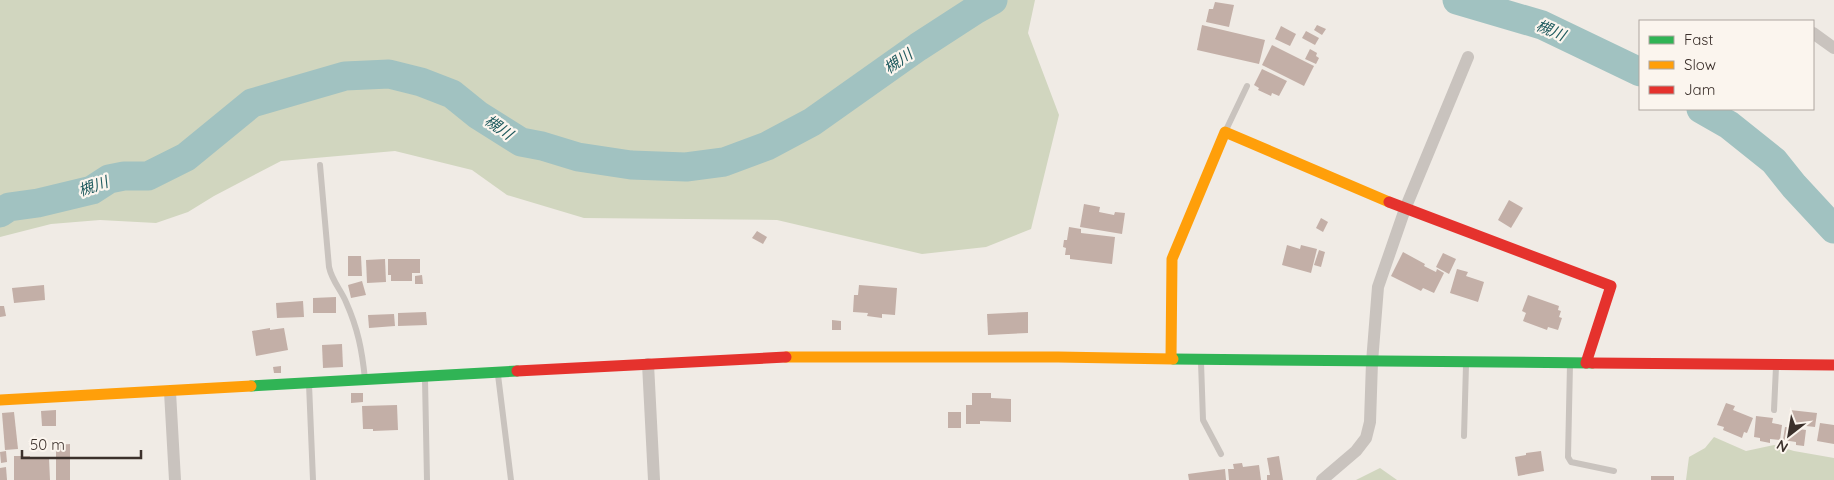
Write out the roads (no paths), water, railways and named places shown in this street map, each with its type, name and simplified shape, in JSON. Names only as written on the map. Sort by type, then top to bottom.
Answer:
[{"type":"street","points":[[1814,34],[1834,48]]},
{"type":"street","points":[[1322,480],[1356,451],[1366,438],[1370,422],[1372,362],[1378,287],[1405,208],[1468,57]]},
{"type":"street","points":[[1171,358],[1172,260],[1224,132],[1405,208],[1610,286],[1586,363]]},
{"type":"street","points":[[0,400],[776,357],[1201,358],[1372,362],[1834,365]]},
{"type":"street","points":[[648,364],[654,480]]},
{"type":"street","points":[[170,392],[175,480]]},
{"type":"lane","points":[[1224,132],[1247,86]]},
{"type":"lane","points":[[320,165],[329,267],[332,278],[346,300],[361,344],[365,380]]},
{"type":"lane","points":[[1201,358],[1203,420],[1221,454]]},
{"type":"lane","points":[[1464,436],[1466,362]]},
{"type":"lane","points":[[1570,363],[1568,457],[1571,462],[1614,471]]},
{"type":"lane","points":[[1774,410],[1776,365]]},
{"type":"lane","points":[[498,373],[511,480]]},
{"type":"lane","points":[[425,377],[428,480]]},
{"type":"lane","points":[[309,384],[314,480]]},
{"type":"waterway","name":"槻川","points":[[0,213],[9,207],[38,203],[92,190],[109,179],[124,176],[148,176],[186,157],[252,103],[345,76],[389,74],[421,82],[452,94],[478,115],[521,142],[578,157],[631,165],[686,167],[724,162],[767,146],[812,122],[918,47],[993,0]]},
{"type":"waterway","name":"槻川","points":[[1457,0],[1542,25],[1639,72]]},
{"type":"waterway","name":"槻川","points":[[1703,110],[1729,125],[1774,161],[1794,186],[1834,229]]}]
